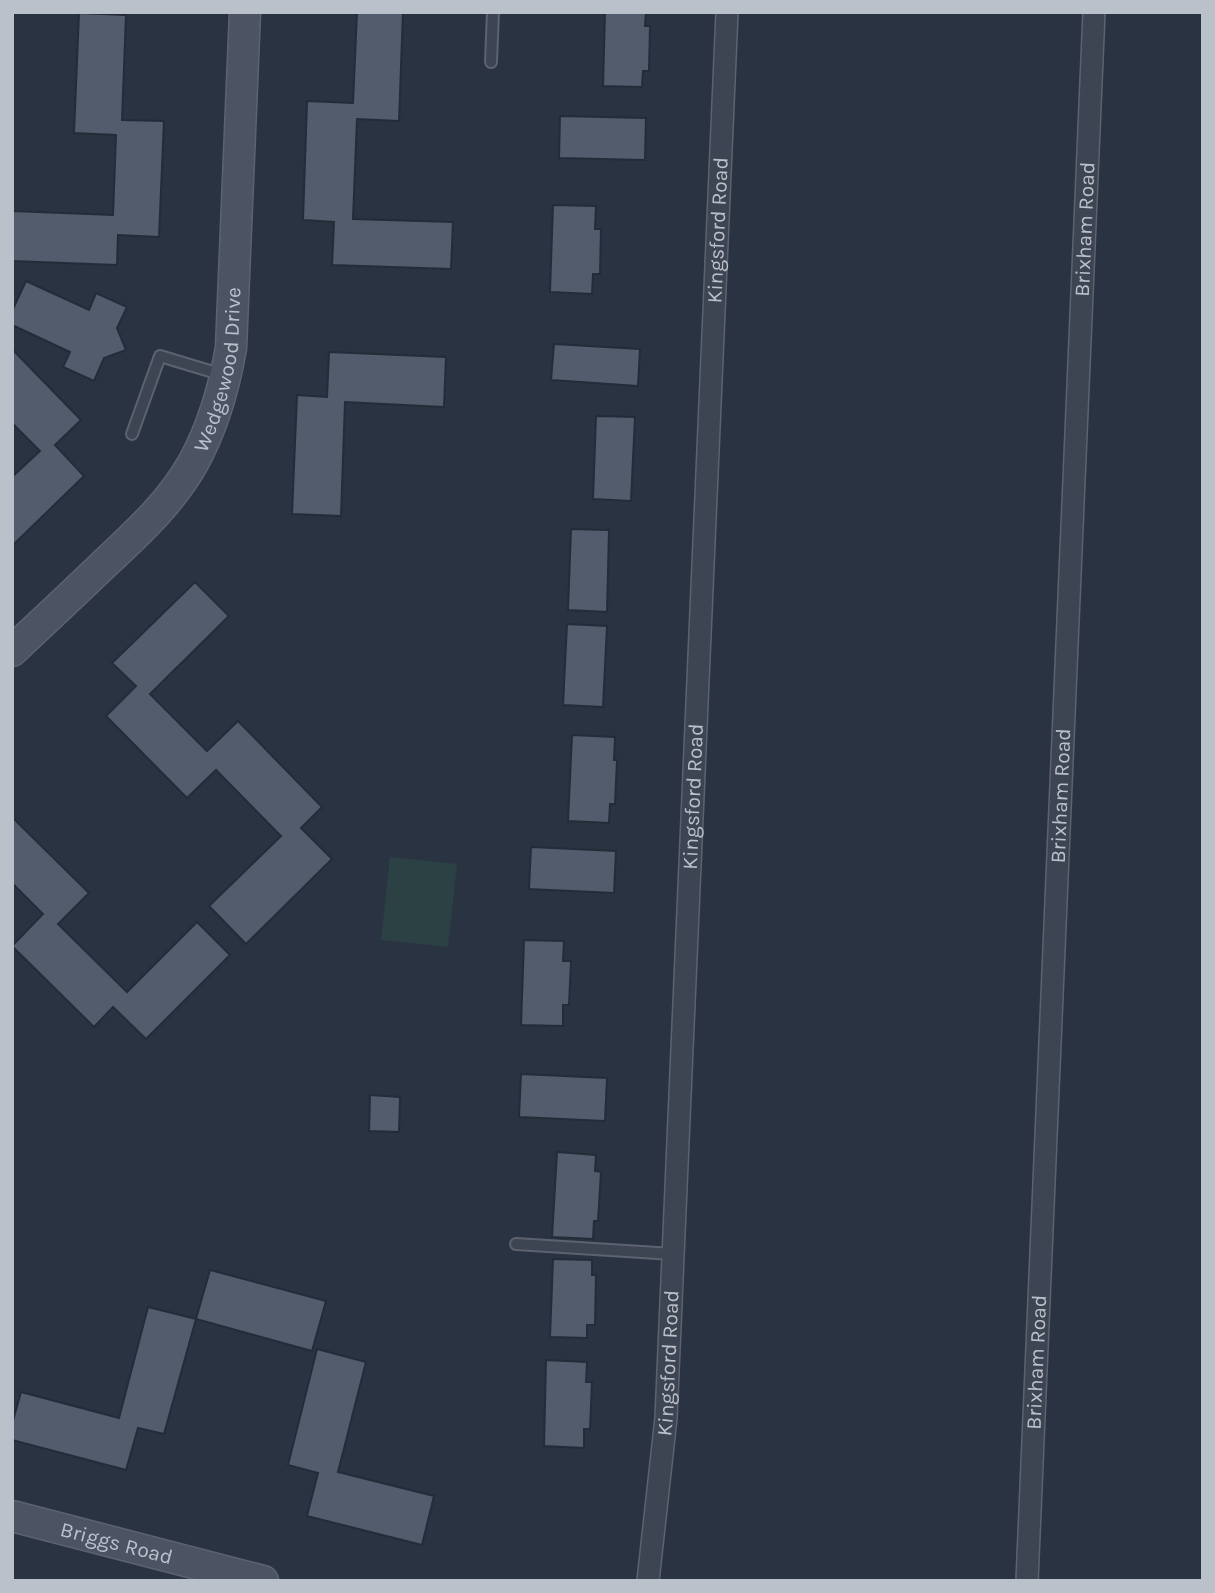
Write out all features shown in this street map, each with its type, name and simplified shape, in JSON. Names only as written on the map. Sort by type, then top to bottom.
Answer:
[{"type":"street","name":"Wedgewood Drive","points":[[12,651],[148,522],[171,495],[192,463],[213,421],[231,348],[245,12]]},
{"type":"street","name":"Kingsford Road","points":[[648,1581],[666,1418],[727,12]]},
{"type":"street","name":"Brixham Road","points":[[1027,1581],[1094,12]]},
{"type":"street","name":"Briggs Road","points":[[12,1516],[263,1581]]},
{"type":"lane","points":[[491,62],[494,12]]},
{"type":"lane","points":[[132,434],[160,356],[226,376]]},
{"type":"lane","points":[[516,1244],[673,1254]]},
{"type":"green space","points":[[390,857],[457,864],[448,947],[381,940]]},
{"type":"building","points":[[357,12],[403,12],[399,121],[357,119],[353,219],[453,222],[451,269],[332,265],[334,222],[303,220],[307,101],[353,103]]},
{"type":"building","points":[[605,12],[646,12],[645,26],[650,26],[649,71],[643,71],[642,87],[603,86]]},
{"type":"building","points":[[79,13],[126,15],[122,120],[164,121],[159,237],[118,235],[117,265],[12,261],[12,211],[113,215],[116,135],[74,133]]},
{"type":"building","points":[[560,116],[646,118],[645,160],[559,158]]},
{"type":"building","points":[[553,205],[596,206],[595,229],[601,229],[600,274],[593,274],[592,294],[550,292]]},
{"type":"building","points":[[26,281],[89,310],[96,293],[127,307],[117,328],[126,350],[104,358],[94,381],[63,367],[70,352],[12,325],[12,311]]},
{"type":"building","points":[[554,344],[640,349],[638,386],[551,380]]},
{"type":"building","points":[[12,349],[81,420],[55,445],[84,476],[12,546],[12,477],[40,451],[12,423]]},
{"type":"building","points":[[329,352],[446,357],[444,407],[345,402],[341,516],[292,514],[297,395],[327,397]]},
{"type":"building","points":[[596,416],[635,417],[631,501],[593,499]]},
{"type":"building","points":[[571,529],[609,530],[607,612],[568,610]]},
{"type":"building","points":[[195,582],[229,616],[150,694],[207,751],[238,721],[322,807],[301,828],[332,859],[246,944],[209,906],[281,836],[216,770],[187,798],[106,716],[136,686],[112,663]]},
{"type":"building","points":[[567,624],[607,626],[603,707],[563,705]]},
{"type":"building","points":[[572,735],[615,737],[615,804],[610,804],[609,823],[568,821]]},
{"type":"building","points":[[12,817],[89,893],[58,924],[127,992],[197,922],[230,955],[146,1039],[113,1007],[94,1027],[12,946],[43,914],[12,883]]},
{"type":"building","points":[[531,847],[616,851],[614,893],[529,889]]},
{"type":"building","points":[[524,940],[564,941],[563,961],[571,961],[569,1005],[563,1005],[563,1026],[521,1025]]},
{"type":"building","points":[[521,1074],[607,1078],[605,1121],[519,1117]]},
{"type":"building","points":[[370,1095],[400,1097],[399,1132],[369,1131]]},
{"type":"building","points":[[557,1152],[596,1155],[595,1171],[601,1172],[598,1221],[594,1221],[593,1239],[552,1237]]},
{"type":"building","points":[[553,1259],[592,1260],[592,1275],[596,1275],[595,1325],[587,1325],[587,1338],[550,1337]]},
{"type":"building","points":[[210,1270],[326,1301],[312,1351],[196,1319]]},
{"type":"building","points":[[148,1307],[196,1319],[164,1434],[138,1428],[126,1470],[12,1440],[12,1424],[21,1392],[119,1418]]},
{"type":"building","points":[[317,1349],[366,1362],[338,1472],[434,1496],[422,1545],[307,1516],[318,1473],[288,1465]]},
{"type":"building","points":[[546,1360],[587,1362],[586,1382],[592,1382],[590,1429],[584,1429],[584,1448],[544,1446]]}]
